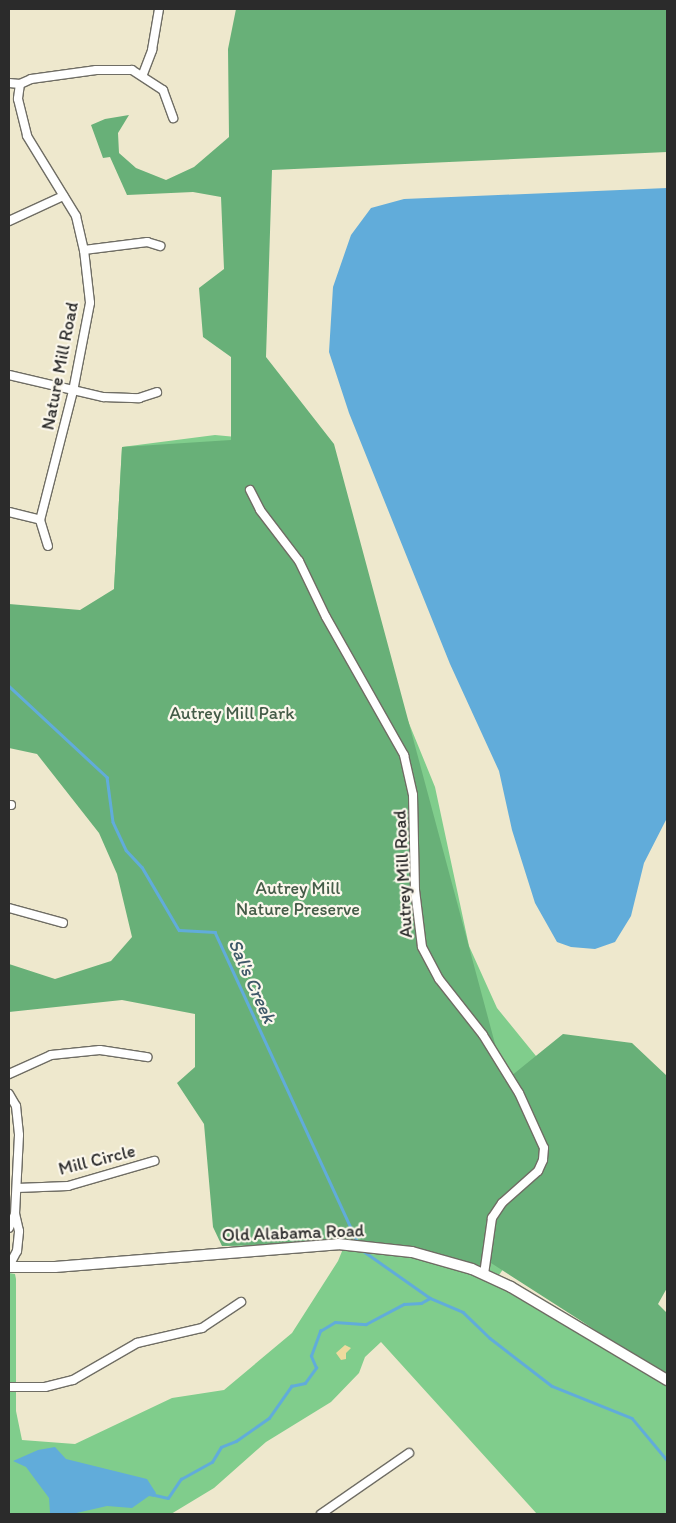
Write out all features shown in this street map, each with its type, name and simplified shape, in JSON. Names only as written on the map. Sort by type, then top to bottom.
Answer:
[{"type":"main road","name":"Old Alabama Road","points":[[9,1266],[55,1267],[338,1244],[412,1252],[484,1274],[536,1301],[667,1380]]},
{"type":"street","points":[[143,74],[152,50],[159,9]]},
{"type":"street","points":[[9,83],[20,84],[31,80],[96,70],[127,69],[143,74],[166,95],[172,118]]},
{"type":"street","name":"Nature Mill Road","points":[[20,84],[18,99],[27,136],[76,216],[84,250],[90,303],[73,391],[40,520]]},
{"type":"street","points":[[9,222],[63,196]]},
{"type":"street","points":[[84,250],[147,242],[160,246]]},
{"type":"street","points":[[9,375],[103,397],[139,398],[157,392]]},
{"type":"street","name":"Autrey Mill Road","points":[[250,490],[260,510],[299,561],[404,756],[413,795],[415,890],[422,947],[439,979],[484,1034],[519,1093],[544,1148],[543,1160],[538,1171],[502,1203],[492,1218],[484,1274]]},
{"type":"street","points":[[9,512],[40,520],[48,546]]},
{"type":"street","points":[[9,908],[62,923]]},
{"type":"street","points":[[9,1074],[51,1055],[100,1050],[147,1057]]},
{"type":"street","points":[[9,1094],[19,1122],[17,1188],[14,1214],[9,1228]]},
{"type":"street","name":"Mill Circle","points":[[17,1188],[68,1186],[154,1161]]},
{"type":"street","points":[[9,1266],[17,1251],[19,1231],[14,1214]]},
{"type":"street","points":[[9,1387],[45,1387],[73,1380],[137,1343],[202,1328],[242,1302]]},
{"type":"street","points":[[321,1514],[409,1453]]},
{"type":"green space","name":"Autrey Mill Park","points":[[236,9],[667,9],[667,152],[272,170],[266,357],[334,444],[505,1081],[563,1034],[632,1043],[667,1076],[667,1288],[658,1304],[667,1313],[667,1376],[491,1263],[472,1268],[346,1241],[222,1246],[213,1227],[204,1124],[177,1083],[195,1067],[195,1014],[122,1000],[9,1012],[9,964],[55,979],[111,961],[132,937],[117,874],[99,833],[37,754],[9,748],[9,604],[80,610],[114,589],[122,447],[231,440],[231,357],[203,337],[199,288],[224,269],[221,197],[193,192],[127,195],[110,157],[103,158],[91,125],[105,119],[129,115],[118,133],[119,153],[136,168],[166,180],[194,167],[229,137],[228,49]]},
{"type":"green space","name":"Autrey Mill Park","points":[[215,435],[247,438],[395,689],[435,787],[469,946],[497,1008],[549,1072],[533,1226],[497,1278],[603,1333],[667,1380],[667,1514],[537,1514],[381,1342],[365,1357],[359,1373],[331,1402],[266,1442],[214,1488],[171,1514],[9,1514],[9,1273],[15,1274],[16,1279],[16,1411],[22,1440],[75,1444],[172,1398],[224,1390],[292,1333],[338,1261],[345,1244],[222,1246],[199,942],[114,589],[122,447]]},
{"type":"sand","points":[[345,1345],[351,1348],[346,1353],[346,1359],[341,1360],[336,1353]]},
{"type":"water","points":[[667,188],[667,818],[644,863],[631,916],[615,942],[595,949],[571,947],[557,942],[535,903],[512,830],[499,771],[450,664],[349,413],[329,352],[333,287],[351,235],[371,208],[404,199]]},
{"type":"water","points":[[55,1447],[66,1459],[147,1479],[156,1493],[154,1497],[149,1496],[132,1508],[107,1506],[72,1514],[50,1513],[49,1498],[26,1467],[13,1461],[38,1450]]},
{"type":"waterway","name":"Sal's Creek","points":[[9,686],[107,777],[113,822],[126,850],[142,867],[179,930],[215,932],[358,1243]]},
{"type":"waterway","points":[[362,1250],[430,1298],[463,1312],[490,1338],[552,1386],[632,1418],[667,1460]]},
{"type":"waterway","points":[[155,1495],[168,1498],[181,1479],[212,1462],[221,1447],[236,1441],[269,1418],[291,1386],[305,1383],[316,1368],[311,1356],[320,1331],[335,1322],[366,1324],[404,1304],[421,1303],[430,1298]]},
{"type":"park label","name":"Autrey Mill Nature Preserve","points":[[298,900]]}]
